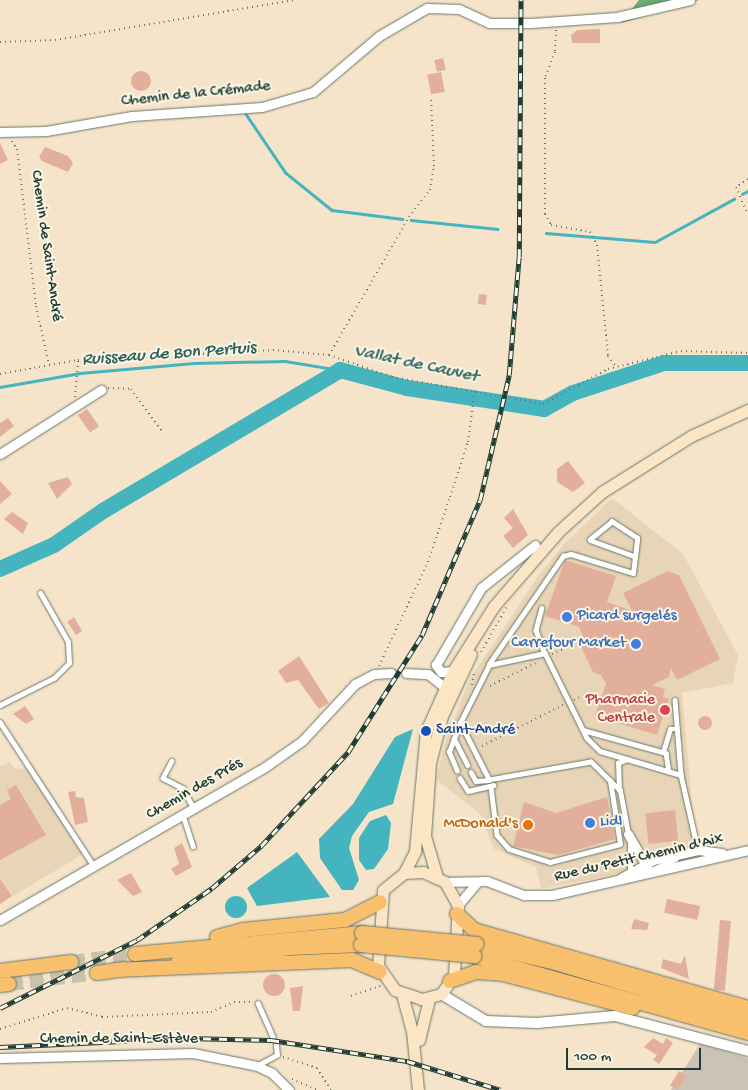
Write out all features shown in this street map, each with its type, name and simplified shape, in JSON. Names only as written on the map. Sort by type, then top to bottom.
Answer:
[{"type":"highway","points":[[170,950],[243,930],[345,920],[380,902]]},
{"type":"highway","points":[[458,909],[474,930],[748,1008]]},
{"type":"highway","points":[[97,973],[361,939]]},
{"type":"highway","points":[[135,954],[170,950],[361,939],[475,950],[556,963],[748,1021]]},
{"type":"highway","points":[[475,950],[720,1026]]},
{"type":"highway","points":[[115,970],[336,960],[362,961],[383,976]]},
{"type":"highway","points":[[0,971],[71,962]]},
{"type":"highway","points":[[450,981],[476,972],[502,974],[601,1001],[748,1033]]},
{"type":"main road","points":[[417,1086],[412,1031],[402,994],[383,976],[380,902],[387,885],[404,873],[415,851],[426,731],[444,686],[494,606],[533,560],[602,492],[691,436],[748,410]]},
{"type":"main road","points":[[417,1086],[420,1026],[435,997],[450,981],[455,969],[458,909],[441,880],[425,836],[436,738],[466,663],[533,560]]},
{"type":"main road","points":[[404,873],[441,880]]},
{"type":"main road","points":[[402,994],[435,997]]},
{"type":"street","name":"Chemin de la Crémade","points":[[0,132],[46,131],[132,116],[262,107],[313,92],[379,36],[427,8],[459,9],[489,23],[617,17],[690,0]]},
{"type":"street","points":[[0,454],[101,390]]},
{"type":"street","points":[[453,671],[441,672],[436,665],[480,588],[535,545]]},
{"type":"street","name":"Chemin des Prés","points":[[0,920],[194,809],[287,753],[355,684],[380,673],[391,673]]},
{"type":"street","points":[[406,673],[428,674],[444,686]]},
{"type":"street","points":[[628,834],[644,865],[651,871]]},
{"type":"street","points":[[612,884],[644,865],[687,852],[698,850],[737,853]]},
{"type":"street","name":"Rue du Petit Chemin d'Aix","points":[[441,880],[479,880],[540,896],[612,884],[651,871],[672,868],[748,850]]},
{"type":"street","points":[[458,909],[465,891],[479,880]]},
{"type":"street","points":[[435,997],[486,1021],[537,1023],[615,1016],[748,1051]]},
{"type":"street","name":"Chemin de Saint-Estève","points":[[0,1058],[194,1053],[257,1066],[277,1077],[289,1090]]},
{"type":"lane","points":[[457,771],[450,752],[454,738],[488,664],[563,556],[571,554],[633,573],[637,538],[612,522],[590,540],[634,556]]},
{"type":"lane","points":[[0,705],[54,678],[69,663],[68,642],[40,592]]},
{"type":"lane","points":[[542,608],[536,630],[545,654],[583,730],[600,751],[680,774]]},
{"type":"lane","points":[[488,664],[545,654]]},
{"type":"lane","points":[[675,700],[680,774],[693,838],[698,850]]},
{"type":"lane","points":[[0,722],[94,866]]},
{"type":"lane","points":[[460,723],[489,780]]},
{"type":"lane","points":[[669,771],[663,752],[670,729],[677,729]]},
{"type":"lane","points":[[583,730],[663,752]]},
{"type":"lane","points":[[454,738],[468,765]]},
{"type":"lane","points":[[628,758],[618,763],[620,791],[628,834],[630,873]]},
{"type":"lane","points":[[172,761],[163,778],[183,788],[194,809]]},
{"type":"lane","points":[[471,772],[476,780],[495,782],[591,762],[620,791]]},
{"type":"lane","points":[[460,778],[468,791],[491,787],[495,782]]},
{"type":"lane","points":[[491,787],[497,835],[509,849],[550,862],[620,844],[610,781]]},
{"type":"lane","points":[[183,815],[193,846]]},
{"type":"lane","points":[[651,871],[687,852],[693,838]]},
{"type":"lane","points":[[258,1003],[273,1037]]},
{"type":"lane","points":[[257,1066],[278,1052],[276,1045]]},
{"type":"path","points":[[0,42],[55,40],[295,0]]},
{"type":"path","points":[[555,20],[558,39],[545,78],[546,214],[551,225],[590,232],[596,243],[608,356],[617,366]]},
{"type":"path","points":[[329,355],[408,217],[430,190],[434,166],[431,98]]},
{"type":"path","name":"Chemin de Saint-André","points":[[11,132],[49,365]]},
{"type":"path","points":[[748,179],[736,187],[748,215]]},
{"type":"path","points":[[0,374],[78,360],[273,350],[329,355],[392,377],[475,389],[510,400],[543,404],[617,366],[681,350],[748,353]]},
{"type":"path","points":[[73,407],[80,370],[78,360]]},
{"type":"path","points":[[101,390],[118,385],[131,389],[162,431]]},
{"type":"path","points":[[380,673],[382,658],[428,562],[450,497],[468,442],[475,389]]},
{"type":"path","points":[[477,657],[496,631],[513,592]]},
{"type":"path","points":[[490,686],[545,654],[563,649]]},
{"type":"path","points":[[470,667],[474,671],[472,688],[476,690]]},
{"type":"path","points":[[482,746],[580,697]]},
{"type":"path","points":[[352,996],[383,976]]},
{"type":"path","points":[[0,1029],[67,1008],[102,1017],[203,1012],[244,1000],[258,1003]]},
{"type":"path","points":[[278,1052],[318,1068],[331,1090]]},
{"type":"path","points":[[277,1077],[317,1090]]},
{"type":"shaded area","points":[[612,498],[683,554],[738,655],[733,683],[682,693],[697,858],[541,889],[536,867],[494,849],[480,814],[436,779],[447,736],[470,679],[538,576],[564,544]]},
{"type":"shaded area","points":[[9,762],[15,769],[28,768],[83,854],[13,896],[0,877],[0,767]]},
{"type":"shaded area","points":[[700,1044],[748,1058],[748,1090],[671,1090]]},
{"type":"green space","points":[[639,0],[699,0],[621,23]]},
{"type":"water","points":[[413,729],[393,804],[369,812],[352,836],[349,848],[359,880],[353,890],[342,890],[320,858],[319,839],[353,804],[395,737]]},
{"type":"water","points":[[386,815],[391,823],[388,849],[374,869],[366,870],[359,860],[359,838],[370,821]]},
{"type":"water","points":[[297,852],[330,897],[257,906],[247,888]]},
{"type":"water","points":[[236,896],[244,899],[247,907],[244,915],[236,918],[228,915],[225,907],[228,899]]},
{"type":"building","points":[[600,29],[600,43],[572,43],[571,35],[577,30]]},
{"type":"building","points":[[443,58],[446,70],[437,72],[434,60]]},
{"type":"building","points":[[141,71],[148,74],[151,81],[148,88],[141,91],[134,88],[131,81],[134,74]]},
{"type":"building","points":[[441,72],[445,92],[431,94],[427,75]]},
{"type":"building","points":[[0,143],[8,160],[0,164]]},
{"type":"building","points":[[45,147],[68,156],[73,163],[68,172],[42,161],[39,157]]},
{"type":"building","points":[[479,294],[487,295],[486,305],[478,304]]},
{"type":"building","points":[[87,409],[99,426],[90,433],[78,415]]},
{"type":"building","points":[[8,418],[14,426],[0,437],[0,423]]},
{"type":"building","points":[[568,461],[585,483],[573,492],[557,482],[557,469]]},
{"type":"building","points":[[68,477],[72,484],[57,499],[48,483]]},
{"type":"building","points":[[0,481],[12,494],[0,504]]},
{"type":"building","points":[[513,509],[528,535],[513,548],[503,536],[513,528],[504,518]]},
{"type":"building","points":[[12,512],[28,523],[23,534],[4,519]]},
{"type":"building","points":[[565,560],[616,576],[607,602],[632,611],[623,593],[668,571],[679,575],[720,659],[677,680],[671,668],[669,677],[652,685],[665,689],[663,697],[669,698],[657,735],[595,716],[606,684],[601,675],[593,672],[580,645],[583,637],[579,627],[545,616]]},
{"type":"building","points":[[74,617],[82,631],[76,635],[67,622]]},
{"type":"building","points":[[299,656],[329,703],[319,709],[298,680],[286,683],[278,671]]},
{"type":"building","points":[[25,706],[34,719],[26,724],[13,714]]},
{"type":"building","points":[[705,716],[710,718],[712,723],[710,728],[705,730],[700,728],[698,723],[700,718]]},
{"type":"building","points":[[16,785],[46,835],[0,860],[0,805],[11,799],[7,790]]},
{"type":"building","points":[[75,791],[76,797],[84,798],[88,822],[75,825],[68,792]]},
{"type":"building","points":[[607,797],[615,839],[558,855],[513,846],[524,802],[556,813]]},
{"type":"building","points":[[675,810],[678,841],[648,844],[645,813]]},
{"type":"building","points":[[182,843],[192,867],[176,876],[171,869],[179,864],[174,848]]},
{"type":"building","points":[[131,873],[142,892],[133,896],[117,880]]},
{"type":"building","points":[[0,878],[12,896],[0,904]]},
{"type":"building","points":[[667,899],[700,906],[697,920],[664,913]]},
{"type":"building","points":[[634,919],[649,923],[647,930],[631,929]]},
{"type":"building","points":[[720,920],[731,921],[725,991],[714,990]]},
{"type":"building","points":[[685,955],[689,979],[661,968],[663,959],[681,964]]},
{"type":"building","points":[[274,974],[284,981],[285,985],[278,995],[274,996],[264,989],[263,985],[270,975]]},
{"type":"building","points":[[303,986],[300,1011],[293,1011],[290,988]]},
{"type":"building","points":[[653,1038],[663,1044],[666,1038],[673,1043],[659,1064],[653,1060],[657,1055],[644,1047]]},
{"type":"building","points":[[679,1071],[687,1076],[678,1090],[670,1085]]},
{"type":"waterway","points":[[246,114],[286,173],[332,210],[402,219]]},
{"type":"waterway","points":[[742,194],[748,191]]},
{"type":"waterway","points":[[546,233],[655,242],[734,199]]},
{"type":"waterway","points":[[411,220],[498,229]]},
{"type":"waterway","name":"Ruisseau de Bon Pertuis","points":[[0,387],[80,373],[194,363],[285,361],[340,370]]},
{"type":"waterway","name":"Vallat de Cauvet","points":[[0,569],[54,545],[103,511],[340,370],[407,388],[544,409],[573,393],[664,363],[748,363]]},
{"type":"tunnel","points":[[391,673],[406,673]]},
{"type":"tunnel","points":[[71,962],[135,954]]},
{"type":"tunnel","points":[[9,984],[97,973]]},
{"type":"railway","points":[[0,1008],[137,940],[212,888],[261,846],[348,752],[422,635],[480,500],[509,375],[519,257],[521,0]]},
{"type":"railway","points":[[0,1047],[187,1038],[271,1040],[407,1061],[501,1090]]},
{"type":"place","name":"Picard surgelés","points":[[567,617]]},
{"type":"place","name":"Carrefour Market","points":[[636,644]]},
{"type":"place","name":"Pharmacie Centrale","points":[[665,710]]},
{"type":"place","name":"Saint-André","points":[[426,731]]},
{"type":"place","name":"Lidl","points":[[590,823]]},
{"type":"place","name":"McDonald's","points":[[528,825]]}]
